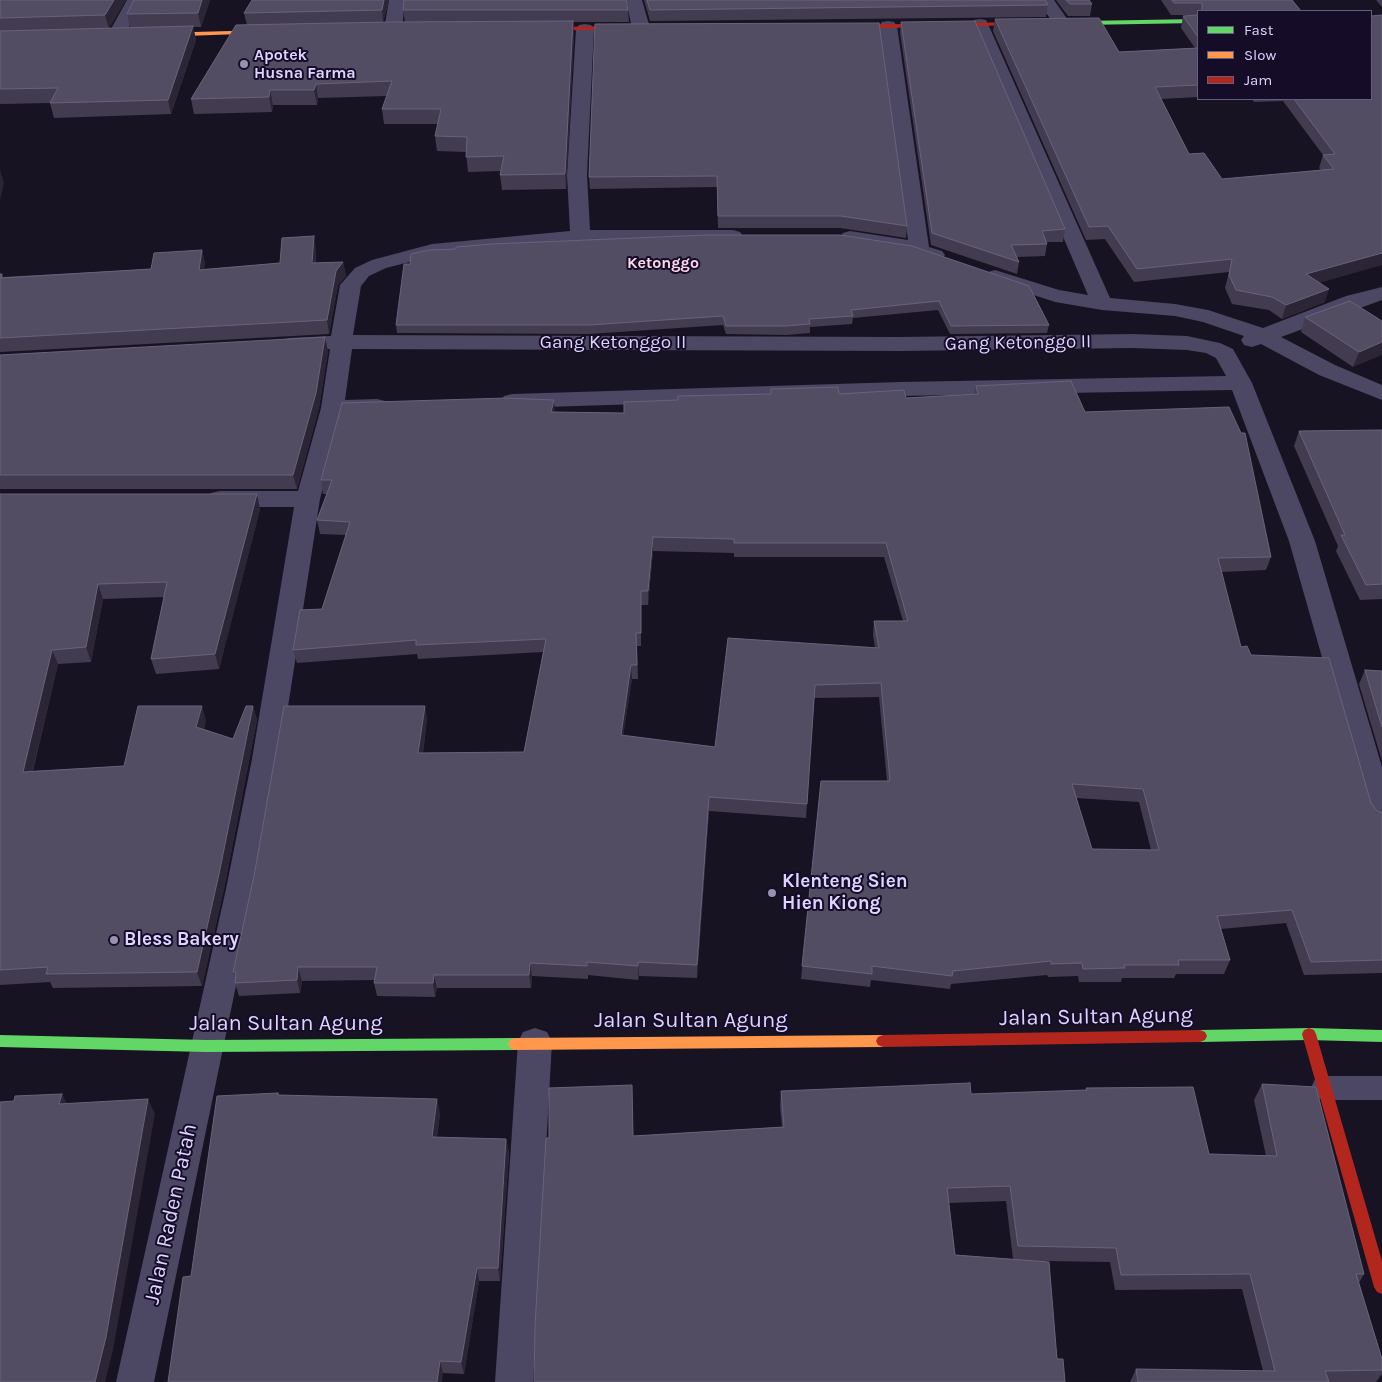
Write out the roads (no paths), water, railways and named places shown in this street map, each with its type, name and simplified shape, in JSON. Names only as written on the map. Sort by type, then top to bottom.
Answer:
[{"type":"street","points":[[116,36],[135,0]]},
{"type":"street","points":[[394,29],[397,0]]},
{"type":"street","points":[[528,29],[645,28],[634,0]]},
{"type":"street","points":[[1045,0],[1062,23]]},
{"type":"street","points":[[832,27],[1197,21]]},
{"type":"street","points":[[980,24],[1102,304]]},
{"type":"street","points":[[888,26],[919,249]]},
{"type":"street","points":[[580,236],[577,175],[585,29]]},
{"type":"street","points":[[146,35],[282,32]]},
{"type":"street","name":"Jalan Raden Patah","points":[[135,1382],[241,889],[266,759],[308,499],[333,408],[347,300],[351,285],[362,272],[379,264],[432,250],[580,236],[753,236]]},
{"type":"street","points":[[830,236],[899,244],[956,262]]},
{"type":"street","points":[[980,271],[1055,296],[1102,304],[1174,310],[1208,316],[1261,335],[1327,370],[1382,393]]},
{"type":"street","points":[[1382,293],[1354,301],[1261,335],[1225,354],[1241,383],[1302,541],[1382,816]]},
{"type":"street","name":"Gang Ketonggo II","points":[[264,347],[342,342],[899,344],[1133,341],[1202,345],[1225,354]]},
{"type":"street","points":[[493,402],[890,389],[1241,383]]},
{"type":"street","points":[[333,408],[394,405]]},
{"type":"street","points":[[199,499],[308,499]]},
{"type":"street","points":[[1309,1034],[1382,1287]]},
{"type":"street","name":"Jalan Sultan Agung","points":[[0,1041],[206,1046],[535,1042],[873,1041],[1309,1034],[1382,1036]]},
{"type":"street","points":[[514,1382],[535,1042]]},
{"type":"lane","points":[[1325,1088],[1382,1088]]},
{"type":"place","name":"Apotek Husna Farma","points":[[244,64]]},
{"type":"place","name":"Klenteng Sien Hien Kiong","points":[[772,893]]},
{"type":"place","name":"Bless Bakery","points":[[114,940]]},
{"type":"district","name":"Ketonggo","points":[[663,263]]}]
